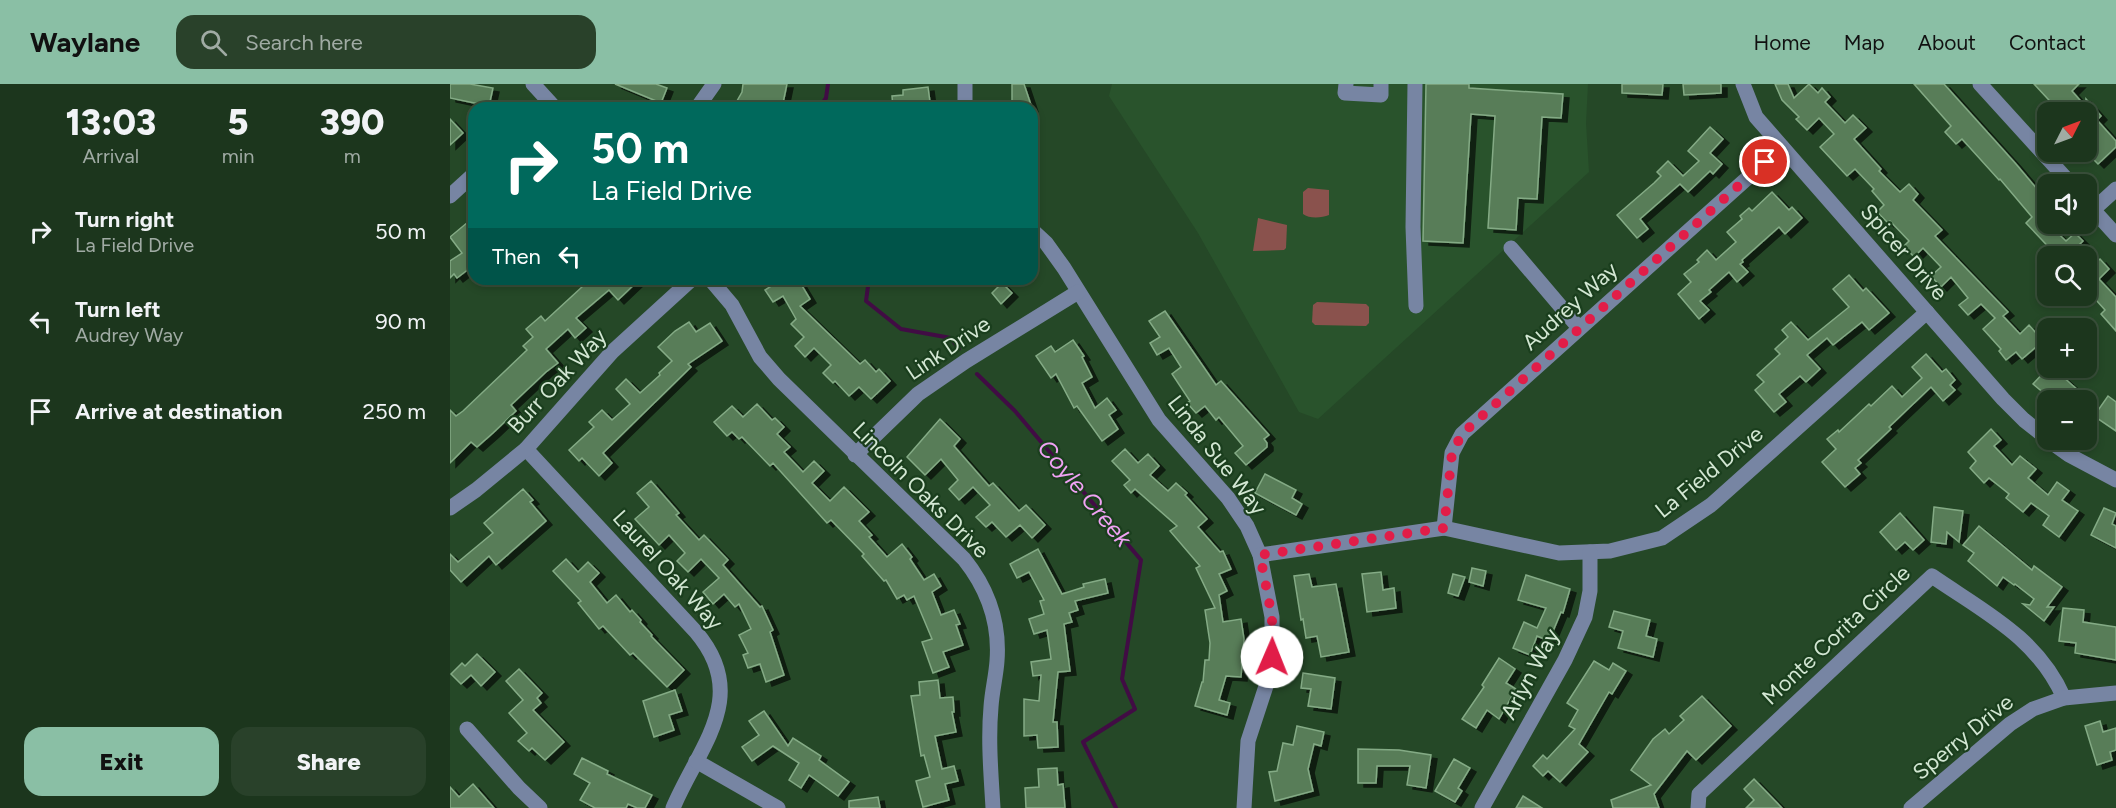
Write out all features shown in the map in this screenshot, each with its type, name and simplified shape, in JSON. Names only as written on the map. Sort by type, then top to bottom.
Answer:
[{"type":"street","points":[[533,84],[546,102]]},
{"type":"street","points":[[701,102],[714,84]]},
{"type":"street","points":[[965,84],[965,102]]},
{"type":"street","points":[[1346,84],[1346,93],[1381,95],[1381,84]]},
{"type":"street","points":[[1415,84],[1413,227],[1416,306]]},
{"type":"street","name":"Spicer Drive","points":[[1743,84],[1756,117],[2003,399],[2037,430]]},
{"type":"street","points":[[1980,84],[2062,174]]},
{"type":"street","name":"Audrey Way","points":[[1444,528],[1452,453],[1462,434],[1782,147]]},
{"type":"street","points":[[450,196],[468,180]]},
{"type":"street","points":[[2097,201],[2116,189]]},
{"type":"street","points":[[2097,214],[2116,235]]},
{"type":"street","name":"Linda Sue Way","points":[[1038,236],[1046,243],[1159,420],[1228,498],[1246,526],[1260,555],[1272,617],[1272,657],[1267,683],[1248,741],[1244,808]]},
{"type":"street","points":[[1511,248],[1579,328]]},
{"type":"street","name":"Burr Oak Way","points":[[450,508],[526,449],[598,366],[686,285]]},
{"type":"street","name":"Lincoln Oaks Drive","points":[[716,285],[732,304],[750,340],[772,372],[964,559],[976,574],[992,607],[998,644],[990,736],[993,808]]},
{"type":"street","name":"Link Drive","points":[[855,455],[918,394],[966,361],[1078,292]]},
{"type":"street","name":"La Field Drive","points":[[1260,555],[1444,528],[1559,553],[1610,551],[1662,538],[1711,505],[1927,312]]},
{"type":"street","name":"Laurel Oak Way","points":[[526,449],[696,632],[708,648],[718,674],[720,702],[713,730],[673,808]]},
{"type":"street","name":"Spicer Drive","points":[[2062,450],[2116,480]]},
{"type":"street","name":"Arlyn Way","points":[[1482,808],[1565,660],[1585,617],[1590,591],[1590,552]]},
{"type":"street","name":"Monte Corita Circle","points":[[1698,808],[1699,794],[1932,576],[2012,631],[2035,651],[2056,681],[2064,698]]},
{"type":"street","name":"Sperry Drive","points":[[1911,808],[2010,724],[2033,709],[2064,698],[2116,693]]},
{"type":"street","points":[[467,729],[519,789],[540,808]]},
{"type":"street","points":[[696,761],[778,808]]},
{"type":"shaded area","points":[[1112,84],[1588,84],[1586,123],[1589,172],[1318,419],[1299,412],[1198,233],[1109,96]]},
{"type":"shaded area","points":[[1308,188],[1329,190],[1329,215],[1309,217],[1303,214],[1303,192]]},
{"type":"shaded area","points":[[1258,218],[1287,225],[1284,250],[1253,251]]},
{"type":"shaded area","points":[[1317,302],[1366,304],[1369,307],[1369,323],[1366,326],[1315,325],[1312,322],[1313,305]]},
{"type":"building","points":[[450,84],[470,84],[493,88],[490,102],[470,102],[450,98]]},
{"type":"building","points":[[615,84],[656,84],[667,88],[661,102]]},
{"type":"building","points":[[743,84],[787,84],[783,102],[736,102],[742,92]]},
{"type":"building","points":[[1012,84],[1024,84],[1030,102],[1013,102]]},
{"type":"building","points":[[1426,84],[1469,84],[1469,88],[1563,94],[1561,118],[1542,117],[1537,199],[1518,198],[1516,230],[1488,228],[1495,116],[1471,114],[1463,243],[1423,241]]},
{"type":"building","points":[[1622,84],[1663,84],[1662,95],[1622,93]]},
{"type":"building","points":[[1683,84],[1721,84],[1721,93],[1684,95]]},
{"type":"building","points":[[1775,84],[1788,84],[1794,98],[1809,84],[1818,93],[1822,88],[1830,97],[1825,102],[1845,123],[1853,115],[1866,128],[1854,139],[1881,169],[1879,171],[1900,192],[1909,184],[1918,194],[1913,200],[1942,230],[1935,236],[2008,312],[2003,316],[2020,334],[2029,325],[2037,334],[2037,346],[2022,359],[2016,352],[2006,360],[1999,351],[2001,349],[1983,329],[1995,318],[1981,304],[1968,315],[1959,305],[1968,298],[1951,277],[1941,287],[1931,276],[1941,267],[1923,248],[1914,257],[1904,246],[1909,241],[1890,221],[1888,223],[1877,212],[1884,205],[1872,191],[1874,189],[1855,169],[1847,176],[1820,147],[1834,134],[1819,118],[1807,130],[1796,119],[1799,117],[1782,100]]},
{"type":"building","points":[[1914,84],[1944,84],[2037,189],[2037,234],[2059,234],[2066,241],[2076,234],[2083,241],[2078,246],[2048,246],[2026,223],[2032,217],[2000,179],[1962,139],[1956,144],[1945,132],[1951,126]]},
{"type":"building","points":[[2034,84],[2079,84],[2072,91],[2082,102],[2051,102]]},
{"type":"building","points":[[928,87],[930,102],[892,102],[892,96],[903,95],[903,90]]},
{"type":"building","points":[[450,119],[463,133],[450,145]]},
{"type":"building","points":[[2097,120],[2116,141],[2116,147],[2098,164],[2096,162]]},
{"type":"building","points":[[1710,127],[1723,139],[1710,153],[1722,164],[1713,174],[1710,171],[1688,192],[1680,184],[1640,219],[1648,229],[1637,238],[1617,215],[1661,176],[1657,172],[1668,161],[1683,176],[1699,161],[1688,151]]},
{"type":"building","points":[[1772,192],[1789,210],[1792,207],[1802,218],[1785,234],[1779,227],[1742,260],[1740,264],[1748,272],[1737,282],[1729,272],[1709,290],[1711,292],[1700,301],[1709,310],[1699,319],[1678,294],[1691,282],[1684,274],[1699,262],[1697,260],[1707,250],[1716,260],[1736,242],[1727,232],[1742,219],[1740,216],[1749,208],[1752,211]]},
{"type":"building","points":[[468,222],[468,270],[457,278],[454,274],[450,278],[450,261],[462,253],[450,237]]},
{"type":"building","points":[[2100,259],[2109,269],[2099,279],[2116,297],[2116,331],[2101,314],[2105,310],[2097,301],[2097,262]]},
{"type":"building","points":[[1849,275],[1863,291],[1866,288],[1889,313],[1869,330],[1862,322],[1833,345],[1827,338],[1807,355],[1820,369],[1806,382],[1800,376],[1779,394],[1786,402],[1774,412],[1755,390],[1764,382],[1757,375],[1780,354],[1775,349],[1788,337],[1782,330],[1791,322],[1808,340],[1849,307],[1833,289]]},
{"type":"building","points":[[634,285],[618,300],[609,290],[576,318],[586,328],[575,338],[568,329],[546,349],[558,363],[511,405],[516,411],[493,433],[477,447],[471,442],[450,463],[450,410],[456,416],[463,411],[527,350],[523,346],[533,337],[526,329],[541,316],[545,321],[583,286]]},
{"type":"building","points":[[773,285],[802,285],[810,299],[800,306],[860,364],[865,360],[876,372],[879,369],[890,381],[871,399],[859,387],[849,396],[835,381],[833,383],[823,373],[831,365],[814,348],[805,357],[795,346],[804,337],[791,324],[796,319],[783,296],[773,302],[765,290]]},
{"type":"building","points":[[1000,285],[1004,285],[1012,293],[1001,304],[992,293]]},
{"type":"building","points":[[1165,311],[1216,385],[1221,381],[1269,435],[1264,439],[1267,447],[1246,465],[1235,453],[1243,446],[1219,417],[1216,420],[1205,406],[1196,413],[1187,403],[1190,401],[1172,374],[1181,367],[1169,348],[1157,355],[1150,343],[1160,337],[1149,321]]},
{"type":"building","points":[[689,322],[696,332],[710,323],[722,341],[688,364],[691,367],[603,453],[612,463],[599,476],[582,458],[579,461],[569,450],[594,427],[589,422],[602,410],[612,420],[630,404],[616,389],[626,379],[640,393],[660,375],[659,373],[672,361],[658,347]]},
{"type":"building","points":[[1073,340],[1084,356],[1082,357],[1092,377],[1082,383],[1095,408],[1107,398],[1116,410],[1109,415],[1118,429],[1102,441],[1077,406],[1074,408],[1056,374],[1051,378],[1036,356],[1051,346],[1055,352]]},
{"type":"building","points":[[1926,354],[1942,372],[1946,369],[1955,380],[1950,385],[1955,390],[1943,401],[1931,387],[1858,460],[1861,463],[1855,468],[1860,474],[1845,487],[1822,462],[1836,449],[1827,439],[1838,430],[1839,432],[1869,404],[1871,406],[1892,386],[1902,397],[1922,378],[1912,367]]},
{"type":"building","points":[[2039,378],[2064,378],[2078,390],[2040,390],[2033,384]]},
{"type":"building","points":[[2108,396],[2116,402],[2116,431],[2097,418],[2097,412]]},
{"type":"building","points":[[757,404],[772,420],[775,418],[784,427],[777,434],[790,447],[784,452],[803,472],[814,461],[824,471],[812,483],[830,501],[844,487],[869,512],[859,521],[872,535],[869,537],[887,557],[902,544],[924,580],[934,574],[941,586],[932,592],[941,615],[954,610],[960,624],[956,625],[963,645],[943,652],[949,667],[933,673],[922,642],[932,639],[914,596],[907,600],[904,595],[897,599],[886,580],[884,581],[862,556],[864,554],[831,520],[827,523],[773,463],[770,466],[742,437],[739,439],[732,432],[727,436],[714,422],[732,406],[743,417]]},
{"type":"building","points":[[940,419],[960,439],[954,446],[989,486],[993,483],[1019,511],[1026,505],[1045,525],[1032,538],[1020,525],[1006,537],[992,522],[986,527],[976,517],[990,505],[973,487],[959,500],[949,489],[958,480],[941,459],[925,475],[907,457]]},
{"type":"building","points":[[1991,429],[2001,440],[1994,446],[2012,465],[2020,456],[2036,469],[2028,478],[2048,495],[2057,482],[2069,491],[2062,500],[2078,511],[2059,537],[2043,525],[2049,516],[2031,503],[2023,512],[2006,498],[2009,494],[1989,478],[1984,483],[1970,468],[1976,461],[1968,452]]},
{"type":"building","points":[[1125,449],[1138,463],[1148,454],[1159,466],[1150,475],[1168,491],[1176,483],[1187,493],[1185,495],[1207,519],[1198,527],[1220,552],[1223,551],[1231,569],[1219,574],[1227,591],[1219,595],[1223,622],[1241,619],[1244,639],[1241,677],[1226,676],[1219,700],[1230,703],[1227,715],[1195,706],[1203,682],[1205,660],[1209,660],[1210,643],[1205,610],[1215,608],[1196,568],[1200,566],[1170,531],[1177,526],[1135,489],[1131,493],[1124,485],[1130,480],[1112,461]]},
{"type":"building","points":[[1265,474],[1296,490],[1292,498],[1302,504],[1296,515],[1255,493]]},
{"type":"building","points":[[651,481],[679,513],[676,515],[699,540],[704,535],[728,560],[723,565],[760,607],[762,606],[773,630],[770,632],[784,675],[766,682],[760,664],[748,668],[743,655],[748,653],[739,635],[751,629],[739,604],[735,607],[724,594],[713,604],[703,592],[719,578],[701,559],[688,572],[677,561],[685,553],[669,535],[659,545],[635,519],[649,507],[637,493]]},
{"type":"building","points":[[523,489],[533,500],[530,502],[546,521],[496,565],[489,556],[461,582],[450,570],[450,554],[458,562],[493,533],[484,523]]},
{"type":"building","points":[[1934,507],[1963,511],[1959,542],[1947,532],[1946,544],[1931,542]]},
{"type":"building","points":[[2104,508],[2116,513],[2112,524],[2116,526],[2116,548],[2091,535]]},
{"type":"building","points":[[1900,513],[1924,540],[1913,550],[1905,542],[1896,550],[1880,532]]},
{"type":"building","points":[[1979,526],[2032,570],[2034,566],[2062,587],[2047,607],[2054,607],[2044,621],[2023,604],[2030,605],[2034,599],[2015,584],[2003,577],[1997,586],[1968,561],[1974,553],[1963,545]]},
{"type":"building","points":[[1038,549],[1062,594],[1084,587],[1083,584],[1105,579],[1108,593],[1075,601],[1078,610],[1069,613],[1072,622],[1064,624],[1070,671],[1058,672],[1053,722],[1057,722],[1058,747],[1038,748],[1037,735],[1024,736],[1024,699],[1039,701],[1041,675],[1033,676],[1031,662],[1051,659],[1047,630],[1034,634],[1029,619],[1044,614],[1040,601],[1044,600],[1029,572],[1017,578],[1010,564]]},
{"type":"building","points":[[566,559],[578,572],[588,562],[599,573],[590,582],[607,603],[616,595],[684,670],[667,687],[633,653],[630,655],[603,626],[599,629],[578,603],[581,601],[553,571]]},
{"type":"building","points":[[1472,568],[1486,571],[1483,586],[1469,582]]},
{"type":"building","points":[[1381,572],[1383,590],[1394,588],[1396,608],[1367,612],[1362,574]]},
{"type":"building","points":[[1309,574],[1312,587],[1336,584],[1349,652],[1321,657],[1317,636],[1306,638],[1294,576]]},
{"type":"building","points":[[1453,574],[1465,577],[1458,596],[1448,593]]},
{"type":"building","points":[[1526,575],[1570,589],[1563,613],[1561,612],[1549,641],[1537,636],[1530,655],[1513,648],[1524,622],[1537,628],[1546,608],[1518,600]]},
{"type":"building","points":[[2063,608],[2084,610],[2083,622],[2116,627],[2116,660],[2075,653],[2076,643],[2059,641]]},
{"type":"building","points":[[1614,611],[1650,620],[1646,636],[1657,639],[1653,657],[1618,648],[1623,631],[1609,627]]},
{"type":"building","points":[[477,654],[495,672],[481,686],[471,675],[461,684],[451,674],[462,663],[465,666]]},
{"type":"building","points":[[1499,658],[1515,669],[1506,683],[1516,689],[1499,719],[1487,710],[1476,728],[1462,719],[1484,687],[1482,685]]},
{"type":"building","points":[[1594,661],[1609,670],[1613,663],[1626,671],[1612,694],[1609,692],[1579,744],[1588,752],[1560,782],[1548,771],[1543,776],[1533,766],[1543,755],[1547,759],[1575,729],[1569,726],[1578,710],[1567,703]]},
{"type":"building","points":[[519,669],[542,693],[537,698],[541,703],[533,710],[564,742],[545,760],[532,748],[529,751],[518,741],[527,733],[509,713],[523,700],[506,681]]},
{"type":"building","points":[[1303,673],[1335,678],[1331,709],[1308,706],[1311,689],[1301,688]]},
{"type":"building","points":[[938,680],[940,698],[953,697],[954,712],[952,712],[956,732],[935,736],[942,769],[954,766],[958,781],[945,784],[949,800],[923,807],[916,781],[930,777],[924,755],[921,756],[911,696],[920,695],[919,682]]},
{"type":"building","points":[[675,690],[682,711],[669,715],[674,730],[654,737],[643,701]]},
{"type":"building","points":[[1702,696],[1731,726],[1696,760],[1687,751],[1654,794],[1659,808],[1613,808],[1611,800],[1651,785],[1631,770],[1653,739],[1665,729],[1669,734],[1684,720],[1680,716]]},
{"type":"building","points":[[764,711],[788,746],[793,738],[821,756],[819,760],[849,782],[838,796],[809,775],[801,788],[789,780],[799,763],[773,746],[752,761],[742,747],[759,735],[749,721]]},
{"type":"building","points":[[2100,721],[2103,732],[2116,728],[2116,750],[2110,752],[2112,760],[2097,765],[2085,726]]},
{"type":"building","points":[[1297,726],[1324,732],[1321,746],[1314,744],[1308,769],[1313,791],[1275,801],[1269,772],[1277,771],[1283,743],[1293,745]]},
{"type":"building","points":[[1358,749],[1399,750],[1431,755],[1426,788],[1407,785],[1410,766],[1377,766],[1376,783],[1358,783]]},
{"type":"building","points":[[582,758],[608,771],[607,774],[652,795],[645,808],[637,808],[628,804],[626,808],[595,808],[580,800],[590,783],[574,774]]},
{"type":"building","points":[[1454,759],[1470,768],[1458,788],[1462,791],[1455,802],[1435,791]]},
{"type":"building","points":[[1057,768],[1058,785],[1063,784],[1065,808],[1026,808],[1025,788],[1039,787],[1038,769]]},
{"type":"building","points":[[1754,779],[1782,808],[1746,808],[1754,800],[1744,789]]},
{"type":"building","points":[[473,784],[494,808],[450,808],[450,787],[459,797]]},
{"type":"building","points":[[1523,796],[1542,808],[1516,808]]},
{"type":"building","points":[[878,797],[880,808],[849,808],[849,801]]},
{"type":"waterway","name":"Coyle Creek","points":[[823,102],[828,84]]},
{"type":"waterway","name":"Coyle Creek","points":[[868,285],[866,301],[901,329],[951,338],[959,349]]},
{"type":"waterway","name":"Coyle Creek","points":[[977,374],[1015,411],[1141,560],[1122,679],[1135,709],[1083,742],[1116,808]]},
{"type":"route","points":[[1272,657],[1272,617],[1260,555],[1444,528],[1452,453],[1462,434],[1765,162]]}]
